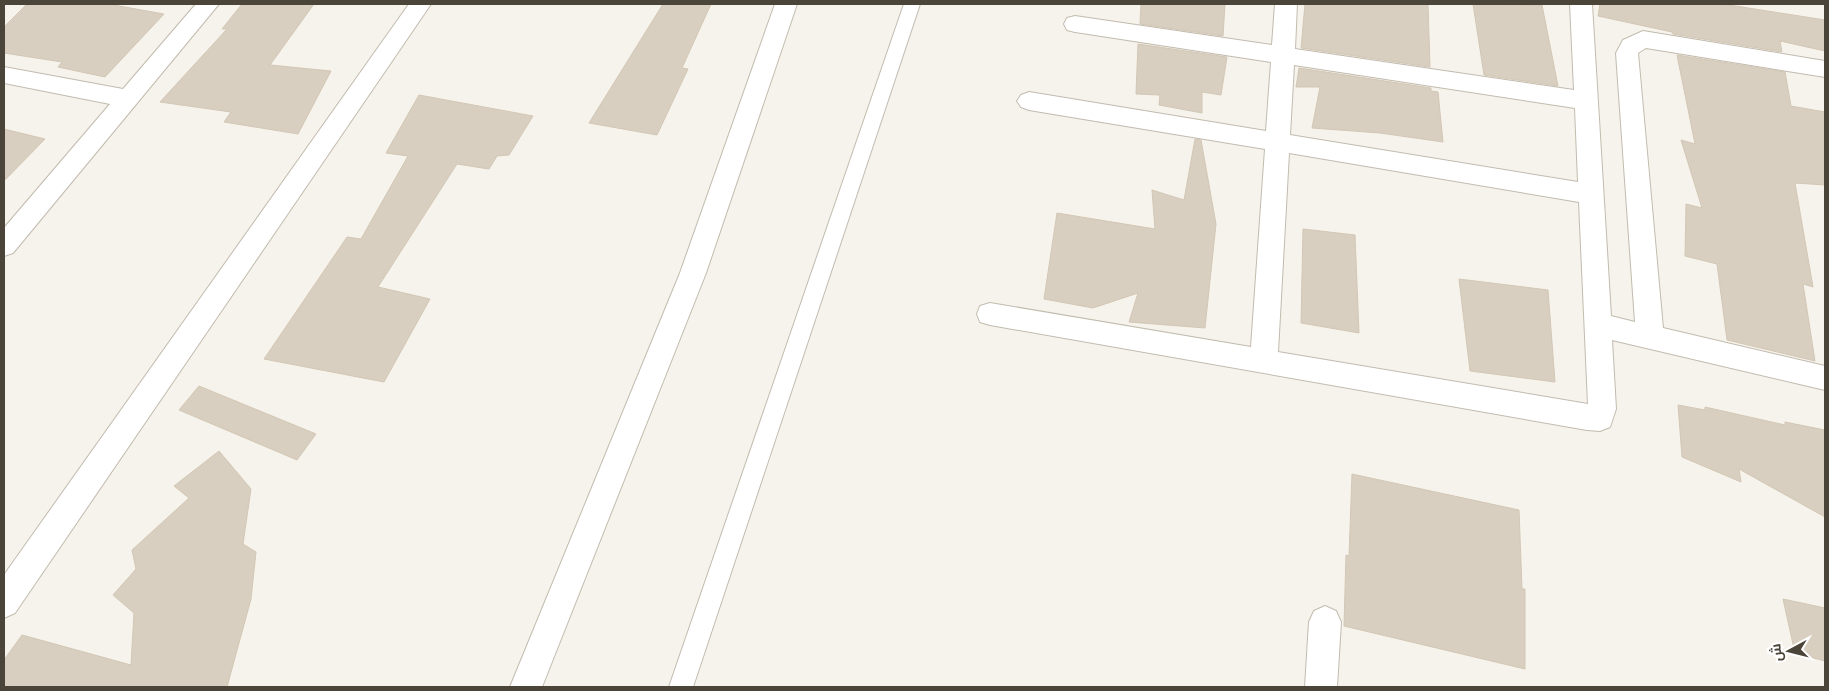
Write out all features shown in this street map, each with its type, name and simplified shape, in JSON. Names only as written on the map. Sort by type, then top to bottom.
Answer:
[{"type":"street","points":[[4,246],[208,4]]},
{"type":"street","points":[[4,602],[420,4]]},
{"type":"street","points":[[526,687],[693,273],[786,4]]},
{"type":"street","points":[[1264,360],[1286,4]]},
{"type":"street","points":[[990,314],[1600,418],[1602,409],[1598,325],[1580,4]]},
{"type":"street","points":[[1075,24],[1586,101]]},
{"type":"street","points":[[1650,337],[1627,53],[1631,46],[1643,39],[1825,69]]},
{"type":"street","points":[[4,75],[128,99]]},
{"type":"street","points":[[1029,100],[1591,194]]},
{"type":"street","points":[[1598,325],[1825,378]]},
{"type":"street","points":[[1320,687],[1325,622]]},
{"type":"lane","points":[[682,687],[912,4]]},
{"type":"building","points":[[27,4],[108,4],[164,14],[105,77],[58,67],[62,62],[4,53],[4,27]]},
{"type":"building","points":[[242,4],[314,4],[270,65],[331,71],[298,134],[224,122],[231,112],[160,102],[227,29],[222,29]]},
{"type":"building","points":[[663,4],[711,4],[682,68],[688,69],[657,135],[589,123]]},
{"type":"building","points":[[1141,4],[1225,4],[1223,36],[1140,24]]},
{"type":"building","points":[[1305,4],[1428,4],[1430,67],[1301,48]]},
{"type":"building","points":[[1473,4],[1542,5],[1558,86],[1484,75]]},
{"type":"building","points":[[1600,4],[1723,4],[1825,20],[1825,51],[1780,41],[1782,52],[1673,34],[1672,32],[1598,16]]},
{"type":"building","points":[[1138,44],[1227,57],[1221,95],[1202,92],[1202,113],[1159,105],[1160,95],[1136,94]]},
{"type":"building","points":[[1677,55],[1785,72],[1791,106],[1825,112],[1825,185],[1795,183],[1813,287],[1803,284],[1815,361],[1727,340],[1717,264],[1685,256],[1686,204],[1702,208],[1681,140],[1695,144]]},
{"type":"building","points":[[1299,68],[1431,88],[1431,91],[1438,92],[1443,142],[1380,133],[1312,128],[1320,87],[1296,87]]},
{"type":"building","points":[[419,95],[533,116],[509,155],[497,156],[489,169],[457,164],[378,287],[430,299],[384,382],[264,359],[347,237],[361,239],[408,156],[386,153]]},
{"type":"building","points":[[4,129],[45,139],[4,181]]},
{"type":"building","points":[[1195,139],[1201,140],[1216,224],[1205,328],[1129,322],[1138,293],[1093,308],[1044,299],[1057,213],[1155,229],[1152,190],[1184,200]]},
{"type":"building","points":[[1303,229],[1355,235],[1359,333],[1301,323]]},
{"type":"building","points":[[1459,279],[1548,290],[1555,382],[1470,371]]},
{"type":"building","points":[[199,386],[316,434],[297,460],[179,410]]},
{"type":"building","points":[[1678,405],[1705,410],[1705,407],[1785,425],[1785,422],[1825,430],[1825,517],[1739,469],[1741,482],[1682,457]]},
{"type":"building","points":[[219,451],[251,489],[243,544],[256,552],[251,599],[227,687],[4,687],[4,660],[22,635],[131,665],[134,613],[113,595],[136,569],[132,550],[189,498],[174,486]]},
{"type":"building","points":[[1352,474],[1519,510],[1522,589],[1525,589],[1525,669],[1344,626],[1346,555],[1349,556]]},
{"type":"building","points":[[1783,599],[1825,608],[1825,661],[1795,653]]}]
